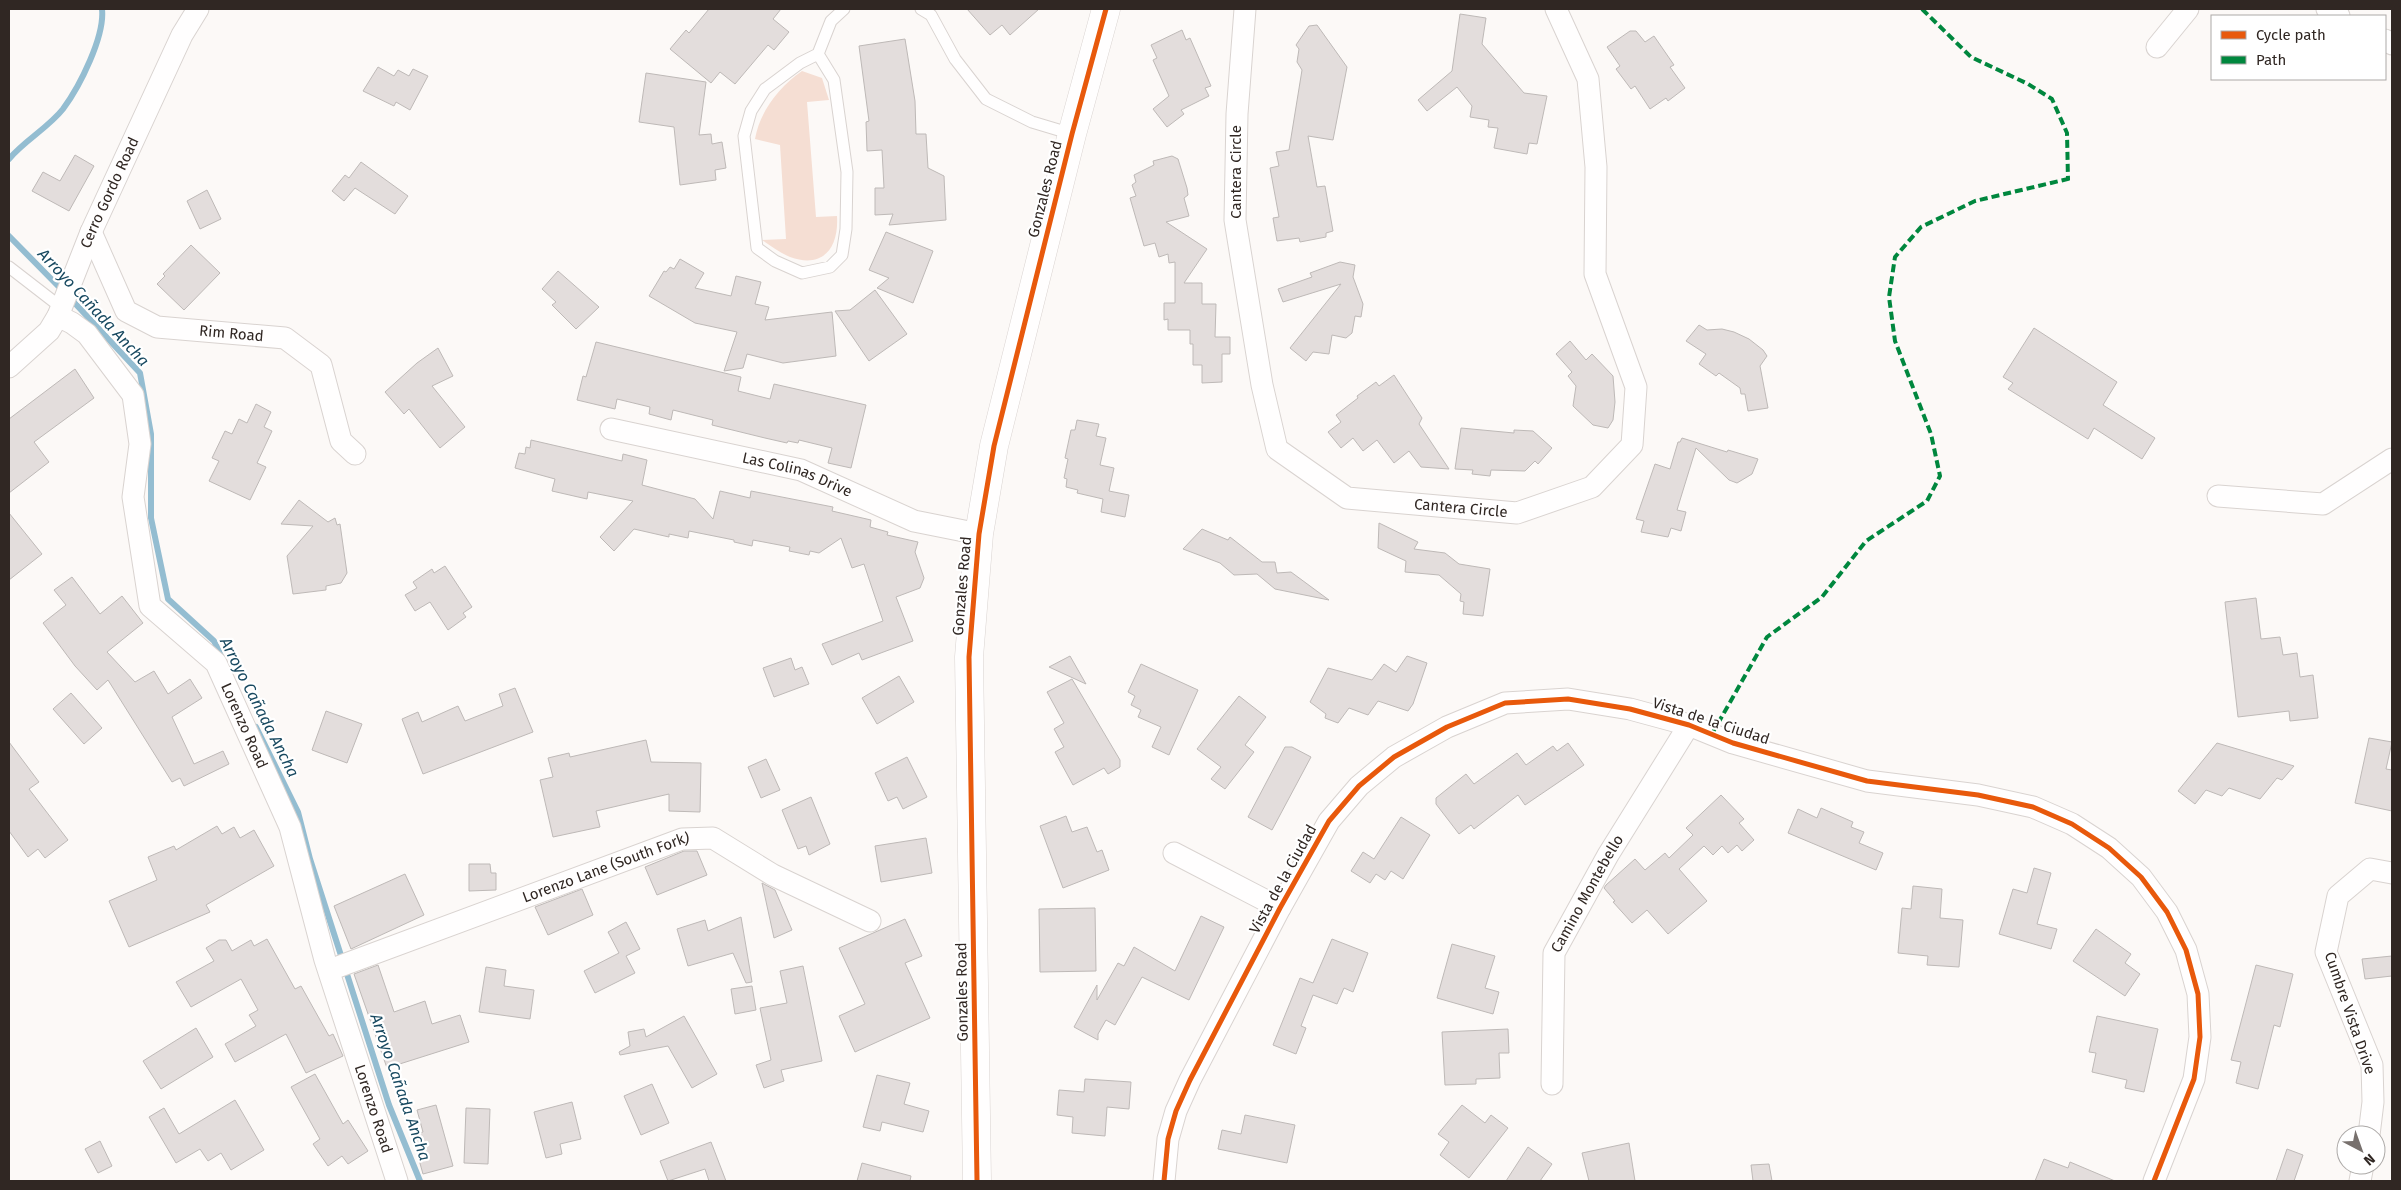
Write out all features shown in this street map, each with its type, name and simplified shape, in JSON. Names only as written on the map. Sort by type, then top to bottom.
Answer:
[{"type":"street","name":"Cerro Gordo Road","points":[[9,367],[49,331],[60,312],[91,232],[182,35],[198,9]]},
{"type":"street","name":"Gonzales Road","points":[[977,1181],[970,657],[979,534],[994,446],[1072,134],[1106,9]]},
{"type":"street","name":"Cantera Circle","points":[[1245,9],[1237,114],[1235,220],[1262,385],[1277,449],[1348,498],[1517,513],[1592,486],[1632,445],[1636,396],[1636,387],[1595,274],[1596,167],[1588,79],[1556,9]]},
{"type":"street","points":[[2156,47],[2188,9]]},
{"type":"street","name":"Rim Road","points":[[91,232],[126,311],[157,327],[285,338],[321,365],[341,441],[355,454]]},
{"type":"street","name":"Lorenzo Road","points":[[60,312],[87,334],[133,395],[140,444],[133,497],[150,606],[216,663],[290,827],[324,960],[397,1181]]},
{"type":"street","name":"Las Colinas Drive","points":[[611,429],[801,470],[914,521],[979,534]]},
{"type":"street","points":[[2218,496],[2323,504],[2392,459]]},
{"type":"street","name":"Vista de la Ciudad","points":[[1164,1181],[1168,1139],[1176,1111],[1280,908],[1329,821],[1359,786],[1394,757],[1447,727],[1506,703],[1568,699],[1630,708],[1689,725],[1733,743],[1868,781],[1978,795],[2033,807],[2072,824],[2110,848],[2141,877],[2167,912],[2186,950],[2198,994],[2200,1037],[2194,1079],[2154,1181]]},
{"type":"street","name":"Camino Montebello","points":[[1552,1084],[1554,954],[1608,855],[1689,725]]},
{"type":"street","name":"Lorenzo Lane (South Fork)","points":[[343,964],[682,839],[713,838],[774,875],[870,921]]},
{"type":"street","points":[[1174,853],[1280,908]]},
{"type":"street","name":"Cumbre Vista Drive","points":[[2370,1125],[2373,1102],[2372,1065],[2326,952],[2338,896],[2370,869],[2392,873]]},
{"type":"lane","points":[[818,54],[834,80],[847,172],[846,229],[842,255],[830,267],[802,273],[775,261],[757,248],[744,136],[751,110],[765,89],[800,63],[818,54],[831,21],[844,9]]},
{"type":"lane","points":[[921,9],[931,15],[955,58],[986,98],[1032,122],[1072,134]]},
{"type":"lane","points":[[9,267],[60,312]]},
{"type":"shaded area","points":[[802,71],[822,78],[829,100],[807,102],[816,217],[837,216],[837,227],[832,246],[820,258],[812,260],[790,257],[762,240],[786,239],[780,145],[755,139],[761,119],[772,100],[786,84]]},
{"type":"building","points":[[709,9],[781,9],[773,19],[789,32],[774,50],[768,45],[735,84],[720,72],[711,83],[670,49],[686,30],[689,33]]},
{"type":"building","points":[[967,9],[1039,9],[1010,35],[1002,25],[990,35]]},
{"type":"building","points":[[1460,14],[1486,18],[1482,44],[1524,93],[1547,96],[1537,144],[1529,143],[1527,154],[1494,148],[1498,128],[1488,127],[1489,120],[1470,117],[1472,106],[1457,87],[1427,111],[1418,100],[1452,71]]},
{"type":"building","points":[[1317,25],[1347,67],[1333,140],[1308,136],[1317,187],[1325,186],[1333,231],[1326,233],[1326,237],[1300,242],[1299,238],[1277,241],[1273,218],[1279,217],[1270,168],[1279,166],[1276,152],[1289,150],[1302,70],[1297,62],[1299,49],[1296,45],[1309,26]]},
{"type":"building","points":[[1182,30],[1186,40],[1190,38],[1211,86],[1205,88],[1209,96],[1181,110],[1184,114],[1167,127],[1153,109],[1169,96],[1153,60],[1157,58],[1151,45]]},
{"type":"building","points":[[1630,31],[1636,31],[1645,42],[1654,36],[1674,65],[1670,67],[1685,88],[1668,101],[1666,98],[1650,109],[1635,86],[1631,89],[1616,69],[1620,66],[1607,47]]},
{"type":"building","points":[[905,39],[915,101],[916,134],[926,134],[928,168],[944,176],[946,220],[889,225],[893,214],[875,215],[875,188],[884,188],[882,150],[867,151],[866,122],[869,121],[859,46]]},
{"type":"building","points":[[378,67],[394,76],[398,70],[409,76],[413,69],[428,76],[410,110],[396,102],[394,106],[363,91]]},
{"type":"building","points":[[646,73],[706,82],[699,135],[711,134],[712,144],[722,142],[726,168],[715,170],[716,180],[680,185],[674,127],[639,122]]},
{"type":"building","points":[[75,155],[94,166],[69,211],[32,191],[43,172],[60,181]]},
{"type":"building","points":[[1172,156],[1178,159],[1187,188],[1188,195],[1184,198],[1189,216],[1166,222],[1207,249],[1184,283],[1202,283],[1202,304],[1216,304],[1215,337],[1230,337],[1230,354],[1222,354],[1222,382],[1202,383],[1202,365],[1193,365],[1193,344],[1190,344],[1190,330],[1168,330],[1168,319],[1164,320],[1164,303],[1175,303],[1175,262],[1169,263],[1168,254],[1159,257],[1155,243],[1144,246],[1130,198],[1136,196],[1132,185],[1136,182],[1134,175],[1154,165],[1153,161]]},
{"type":"building","points":[[361,162],[408,196],[395,214],[355,188],[344,201],[332,191],[345,175],[349,178]]},
{"type":"building","points":[[207,190],[221,219],[200,229],[187,201]]},
{"type":"building","points":[[886,232],[933,251],[913,303],[877,288],[889,278],[869,270]]},
{"type":"building","points":[[191,245],[220,273],[184,310],[157,284],[165,276],[163,274]]},
{"type":"building","points":[[680,259],[704,273],[695,288],[731,296],[736,276],[761,282],[755,304],[769,307],[765,320],[832,312],[836,356],[783,363],[747,354],[743,368],[724,371],[737,332],[695,323],[649,296],[664,271],[666,272],[670,267],[674,269]]},
{"type":"building","points":[[1340,262],[1355,265],[1353,277],[1363,304],[1361,317],[1355,316],[1352,333],[1346,338],[1332,335],[1329,354],[1313,352],[1306,361],[1290,348],[1341,284],[1283,302],[1278,289],[1312,277],[1310,273]]},
{"type":"building","points":[[558,271],[599,307],[576,329],[552,305],[556,302],[542,289]]},
{"type":"building","points":[[875,290],[907,334],[869,361],[835,311],[850,310]]},
{"type":"building","points":[[1699,325],[1707,330],[1722,329],[1734,332],[1749,339],[1763,350],[1767,356],[1760,366],[1768,408],[1748,411],[1745,394],[1741,394],[1740,388],[1719,373],[1716,376],[1699,364],[1706,354],[1686,341]]},
{"type":"building","points":[[2034,328],[2117,382],[2103,405],[2155,438],[2142,459],[2094,428],[2088,439],[2008,389],[2013,383],[2003,377]]},
{"type":"building","points":[[1570,341],[1586,360],[1592,354],[1613,376],[1615,402],[1613,420],[1608,428],[1593,425],[1573,406],[1576,386],[1568,376],[1572,372],[1556,354]]},
{"type":"building","points":[[596,342],[741,377],[738,391],[770,399],[774,384],[866,405],[851,468],[828,463],[832,448],[799,440],[798,443],[788,441],[787,443],[765,438],[712,425],[713,420],[673,410],[671,420],[649,414],[650,407],[617,399],[615,409],[577,400],[583,376],[586,377]]},
{"type":"building","points":[[438,348],[453,376],[432,386],[465,427],[440,448],[409,409],[404,414],[385,392],[417,363]]},
{"type":"building","points":[[75,369],[94,398],[34,442],[49,462],[9,493],[9,419]]},
{"type":"building","points":[[1394,375],[1422,418],[1419,424],[1449,469],[1421,467],[1409,451],[1394,463],[1377,440],[1363,451],[1353,438],[1341,448],[1328,432],[1341,422],[1336,415],[1358,398],[1357,396],[1376,382],[1379,386]]},
{"type":"building","points":[[256,404],[271,412],[264,427],[272,431],[257,463],[266,467],[250,500],[209,481],[219,461],[212,458],[225,431],[232,434],[239,419],[247,423]]},
{"type":"building","points":[[1077,420],[1099,424],[1096,436],[1106,438],[1100,465],[1114,468],[1109,491],[1129,495],[1125,517],[1101,512],[1103,499],[1077,493],[1078,490],[1066,487],[1067,479],[1064,478],[1068,459],[1065,458],[1071,430],[1075,430]]},
{"type":"building","points":[[1461,428],[1514,433],[1514,430],[1533,431],[1552,448],[1538,464],[1535,461],[1525,471],[1491,470],[1490,476],[1472,474],[1473,470],[1455,469]]},
{"type":"building","points":[[1682,438],[1727,452],[1728,450],[1758,459],[1752,474],[1737,483],[1729,480],[1696,448],[1677,510],[1686,512],[1681,531],[1671,528],[1668,537],[1641,532],[1644,521],[1636,519],[1655,464],[1670,469],[1678,442]]},
{"type":"building","points":[[531,440],[622,461],[623,454],[647,460],[642,485],[695,499],[713,519],[720,491],[750,498],[751,491],[833,507],[832,511],[871,520],[870,527],[888,532],[887,535],[918,542],[915,552],[924,578],[920,588],[896,597],[913,641],[862,660],[859,653],[832,665],[822,644],[883,621],[864,564],[852,568],[841,538],[819,553],[810,551],[809,555],[789,551],[790,547],[753,540],[752,546],[734,542],[734,540],[689,531],[688,538],[669,534],[669,537],[634,529],[614,551],[600,537],[633,501],[588,492],[587,499],[552,491],[555,479],[515,468],[519,453],[525,454],[526,447],[530,448]]},
{"type":"building","points":[[299,500],[328,522],[335,518],[337,525],[340,524],[347,573],[341,583],[326,586],[326,590],[293,594],[287,556],[313,526],[281,524]]},
{"type":"building","points":[[9,513],[42,554],[9,580]]},
{"type":"building","points":[[1379,523],[1418,542],[1414,549],[1445,553],[1459,564],[1490,569],[1483,616],[1463,614],[1464,602],[1460,601],[1461,594],[1439,575],[1405,572],[1406,561],[1378,548]]},
{"type":"building","points":[[1202,529],[1228,540],[1230,537],[1262,562],[1275,562],[1277,573],[1291,572],[1329,600],[1275,589],[1257,574],[1234,575],[1220,563],[1183,549]]},
{"type":"building","points":[[445,566],[472,607],[463,613],[466,617],[448,630],[430,602],[415,611],[405,595],[417,588],[413,582],[432,569],[434,573]]},
{"type":"building","points":[[72,577],[100,614],[122,596],[143,623],[107,652],[135,682],[154,671],[168,694],[190,679],[202,698],[172,717],[194,764],[223,751],[229,764],[184,786],[180,778],[172,782],[108,680],[97,690],[75,666],[43,623],[66,605],[54,590]]},
{"type":"building","points":[[2256,598],[2261,639],[2280,637],[2283,655],[2297,653],[2300,677],[2313,675],[2318,718],[2290,721],[2289,711],[2238,717],[2225,602]]},
{"type":"building","points":[[1070,656],[1086,684],[1049,667]]},
{"type":"building","points":[[1407,656],[1427,663],[1413,704],[1408,711],[1378,701],[1368,715],[1349,708],[1338,723],[1325,718],[1326,714],[1310,702],[1328,668],[1372,680],[1384,664],[1396,672]]},
{"type":"building","points":[[791,658],[795,670],[802,667],[809,684],[774,697],[763,668]]},
{"type":"building","points":[[1141,664],[1198,690],[1169,755],[1152,747],[1161,727],[1138,717],[1141,710],[1131,705],[1135,696],[1128,692]]},
{"type":"building","points":[[899,676],[914,702],[877,724],[862,698]]},
{"type":"building","points":[[1072,679],[1120,760],[1120,767],[1108,774],[1104,768],[1073,785],[1055,752],[1064,747],[1054,729],[1064,723],[1047,692]]},
{"type":"building","points":[[515,688],[533,732],[423,774],[402,719],[418,712],[422,722],[458,706],[465,721],[503,706],[499,694]]},
{"type":"building","points":[[71,693],[102,728],[84,744],[53,709]]},
{"type":"building","points":[[1239,696],[1266,717],[1245,745],[1254,752],[1225,789],[1211,779],[1221,767],[1197,749]]},
{"type":"building","points":[[326,711],[362,724],[347,763],[312,750]]},
{"type":"building","points":[[2369,738],[2392,742],[2386,769],[2392,770],[2392,811],[2355,803]]},
{"type":"building","points":[[646,740],[651,762],[701,763],[700,812],[669,811],[669,794],[596,811],[600,827],[553,837],[540,780],[553,777],[548,758],[569,753],[570,757]]},
{"type":"building","points":[[9,742],[39,782],[29,789],[68,840],[45,858],[38,849],[28,857],[9,831]]},
{"type":"building","points":[[1568,743],[1584,765],[1525,805],[1518,795],[1474,829],[1471,825],[1459,834],[1436,804],[1436,798],[1466,774],[1474,784],[1517,753],[1526,765],[1553,746],[1557,751]]},
{"type":"building","points":[[2217,743],[2294,766],[2282,780],[2277,778],[2260,799],[2229,788],[2222,796],[2206,790],[2195,804],[2178,791]]},
{"type":"building","points":[[1285,747],[1292,747],[1311,757],[1272,830],[1248,817]]},
{"type":"building","points":[[907,757],[927,797],[903,809],[897,797],[888,801],[875,773]]},
{"type":"building","points":[[766,759],[780,790],[761,798],[748,767]]},
{"type":"building","points":[[1721,795],[1744,819],[1739,823],[1754,840],[1742,851],[1737,845],[1728,853],[1722,846],[1713,855],[1704,846],[1679,869],[1707,901],[1668,934],[1647,910],[1632,923],[1613,902],[1615,901],[1604,888],[1606,885],[1635,859],[1645,870],[1665,853],[1669,858],[1693,835],[1686,828]]},
{"type":"building","points":[[811,797],[830,844],[809,855],[806,846],[798,849],[782,810]]},
{"type":"building","points":[[1821,808],[1853,822],[1851,827],[1864,832],[1859,843],[1883,853],[1876,870],[1788,833],[1798,809],[1817,818]]},
{"type":"building","points":[[1066,816],[1072,832],[1087,827],[1097,852],[1102,850],[1109,870],[1063,888],[1040,826]]},
{"type":"building","points":[[1401,817],[1430,835],[1403,879],[1391,871],[1385,880],[1376,874],[1370,883],[1351,871],[1363,852],[1374,859]]},
{"type":"building","points":[[217,826],[222,834],[234,827],[240,838],[254,830],[274,866],[206,905],[210,912],[129,947],[109,901],[157,880],[148,857],[174,846],[176,850]]},
{"type":"building","points":[[926,838],[932,873],[881,882],[875,846]]},
{"type":"building","points":[[684,851],[697,851],[707,875],[657,895],[645,867]]},
{"type":"building","points":[[469,864],[490,864],[491,873],[496,873],[496,890],[469,891]]},
{"type":"building","points":[[2034,868],[2051,873],[2037,924],[2057,929],[2051,949],[1999,934],[2013,889],[2027,893]]},
{"type":"building","points":[[405,874],[424,915],[351,949],[334,906]]},
{"type":"building","points":[[762,883],[775,890],[792,930],[774,938]]},
{"type":"building","points":[[1913,886],[1942,889],[1940,918],[1963,920],[1959,967],[1927,965],[1928,956],[1898,953],[1902,908],[1911,909]]},
{"type":"building","points":[[582,889],[593,915],[548,935],[535,907]]},
{"type":"building","points":[[1095,908],[1096,971],[1040,972],[1039,909]]},
{"type":"building","points":[[1201,916],[1224,927],[1189,1000],[1142,977],[1115,1025],[1106,1020],[1098,1034],[1098,1040],[1074,1027],[1097,985],[1097,1000],[1118,963],[1124,966],[1134,947],[1175,971]]},
{"type":"building","points":[[741,917],[752,982],[746,983],[733,953],[688,966],[677,929],[705,920],[708,931]]},
{"type":"building","points":[[905,919],[922,956],[905,963],[930,1018],[855,1052],[839,1016],[865,1004],[839,948]]},
{"type":"building","points":[[626,922],[640,949],[626,956],[635,973],[595,993],[584,971],[619,953],[608,932]]},
{"type":"building","points":[[2096,929],[2131,954],[2125,963],[2140,974],[2125,996],[2073,961]]},
{"type":"building","points":[[267,939],[295,989],[301,986],[329,1036],[333,1034],[343,1056],[306,1073],[286,1034],[235,1062],[225,1044],[256,1026],[249,1015],[258,1010],[241,979],[191,1007],[176,982],[214,961],[206,948],[219,940],[226,940],[232,951],[251,940],[254,946]]},
{"type":"building","points":[[1332,939],[1368,953],[1353,992],[1344,988],[1337,1004],[1313,995],[1301,1026],[1306,1028],[1296,1054],[1273,1045],[1300,978],[1313,983]]},
{"type":"building","points":[[1452,944],[1495,956],[1485,988],[1499,992],[1493,1014],[1437,998]]},
{"type":"building","points":[[2392,956],[2392,976],[2365,979],[2362,959]]},
{"type":"building","points":[[378,965],[394,1012],[425,1001],[432,1024],[460,1015],[469,1042],[387,1068],[354,974]]},
{"type":"building","points":[[2256,965],[2293,974],[2280,1027],[2274,1025],[2258,1089],[2236,1083],[2241,1062],[2231,1060]]},
{"type":"building","points":[[803,966],[822,1061],[781,1070],[784,1081],[764,1088],[756,1065],[771,1060],[760,1008],[787,1003],[780,971]]},
{"type":"building","points":[[486,967],[506,970],[504,986],[534,990],[530,1019],[479,1012]]},
{"type":"building","points":[[752,986],[756,1010],[735,1014],[731,989]]},
{"type":"building","points":[[684,1016],[717,1074],[692,1088],[668,1046],[620,1055],[619,1052],[630,1046],[628,1032],[644,1029],[646,1037]]},
{"type":"building","points":[[2097,1016],[2158,1029],[2144,1092],[2125,1088],[2127,1080],[2092,1072],[2096,1053],[2089,1052]]},
{"type":"building","points":[[196,1028],[213,1057],[161,1089],[143,1061]]},
{"type":"building","points":[[1508,1029],[1509,1053],[1499,1053],[1500,1078],[1476,1079],[1476,1084],[1445,1085],[1442,1032]]},
{"type":"building","points":[[315,1074],[343,1124],[348,1120],[368,1151],[348,1164],[342,1156],[328,1166],[313,1144],[320,1139],[291,1087]]},
{"type":"building","points":[[877,1075],[910,1083],[904,1104],[929,1111],[923,1132],[882,1122],[880,1131],[863,1127]]},
{"type":"building","points":[[1085,1079],[1131,1082],[1129,1109],[1107,1107],[1105,1136],[1072,1133],[1073,1117],[1057,1115],[1059,1090],[1084,1092]]},
{"type":"building","points":[[652,1084],[669,1123],[641,1135],[624,1096]]},
{"type":"building","points":[[235,1100],[264,1150],[231,1170],[221,1153],[208,1161],[200,1149],[176,1163],[149,1117],[164,1108],[179,1134]]},
{"type":"building","points":[[572,1102],[581,1139],[560,1144],[562,1154],[546,1158],[534,1112]]},
{"type":"building","points":[[436,1105],[453,1166],[423,1174],[412,1135],[423,1132],[417,1110]]},
{"type":"building","points":[[1462,1105],[1485,1123],[1491,1115],[1508,1128],[1469,1178],[1440,1155],[1449,1142],[1438,1134]]},
{"type":"building","points":[[466,1108],[490,1109],[488,1164],[464,1163]]},
{"type":"building","points":[[1245,1115],[1295,1125],[1287,1163],[1218,1149],[1222,1130],[1241,1134]]},
{"type":"building","points":[[100,1141],[112,1166],[98,1173],[85,1149]]},
{"type":"building","points":[[711,1142],[726,1181],[709,1181],[705,1169],[668,1181],[660,1161]]},
{"type":"building","points":[[1629,1143],[1635,1181],[1589,1181],[1582,1153]]},
{"type":"building","points":[[1528,1147],[1552,1164],[1540,1181],[1506,1181]]},
{"type":"building","points":[[2287,1149],[2303,1155],[2294,1181],[2276,1181]]},
{"type":"building","points":[[2044,1159],[2068,1168],[2070,1162],[2115,1181],[2035,1181]]},
{"type":"building","points":[[862,1163],[911,1176],[910,1181],[857,1181]]},
{"type":"building","points":[[1769,1164],[1772,1181],[1753,1181],[1751,1165]]},
{"type":"waterway","name":"Arroyo Cañada Ancha","points":[[9,159],[57,116],[70,99],[84,74],[100,33],[102,9]]},
{"type":"waterway","name":"Arroyo Cañada Ancha","points":[[9,236],[63,291]]},
{"type":"waterway","name":"Arroyo Cañada Ancha","points":[[70,298],[140,373],[151,434],[151,518],[168,599],[214,641],[222,658]]},
{"type":"waterway","name":"Arroyo Cañada Ancha","points":[[256,727],[298,812],[310,859],[389,1105],[420,1181]]},
{"type":"marked path","points":[[1922,9],[1971,57],[2028,84],[2052,99],[2067,133],[2068,180]]},
{"type":"marked path","points":[[1712,734],[1767,637],[1822,597],[1866,541],[1927,501],[1940,476],[1931,434],[1895,341],[1889,297],[1895,257],[1921,227],[1975,201],[2072,178]]},
{"type":"cycle path","points":[[977,1181],[969,657],[979,534],[994,446],[1072,134],[1106,9]]},
{"type":"cycle path","points":[[1164,1181],[1168,1139],[1176,1111],[1190,1080],[1280,908],[1329,821],[1359,786],[1394,757],[1447,727],[1505,703],[1568,699],[1630,709],[1689,725],[1733,743],[1867,781],[1978,795],[2033,807],[2072,824],[2109,848],[2141,877],[2167,912],[2186,950],[2198,994],[2200,1037],[2194,1079],[2154,1181]]}]
